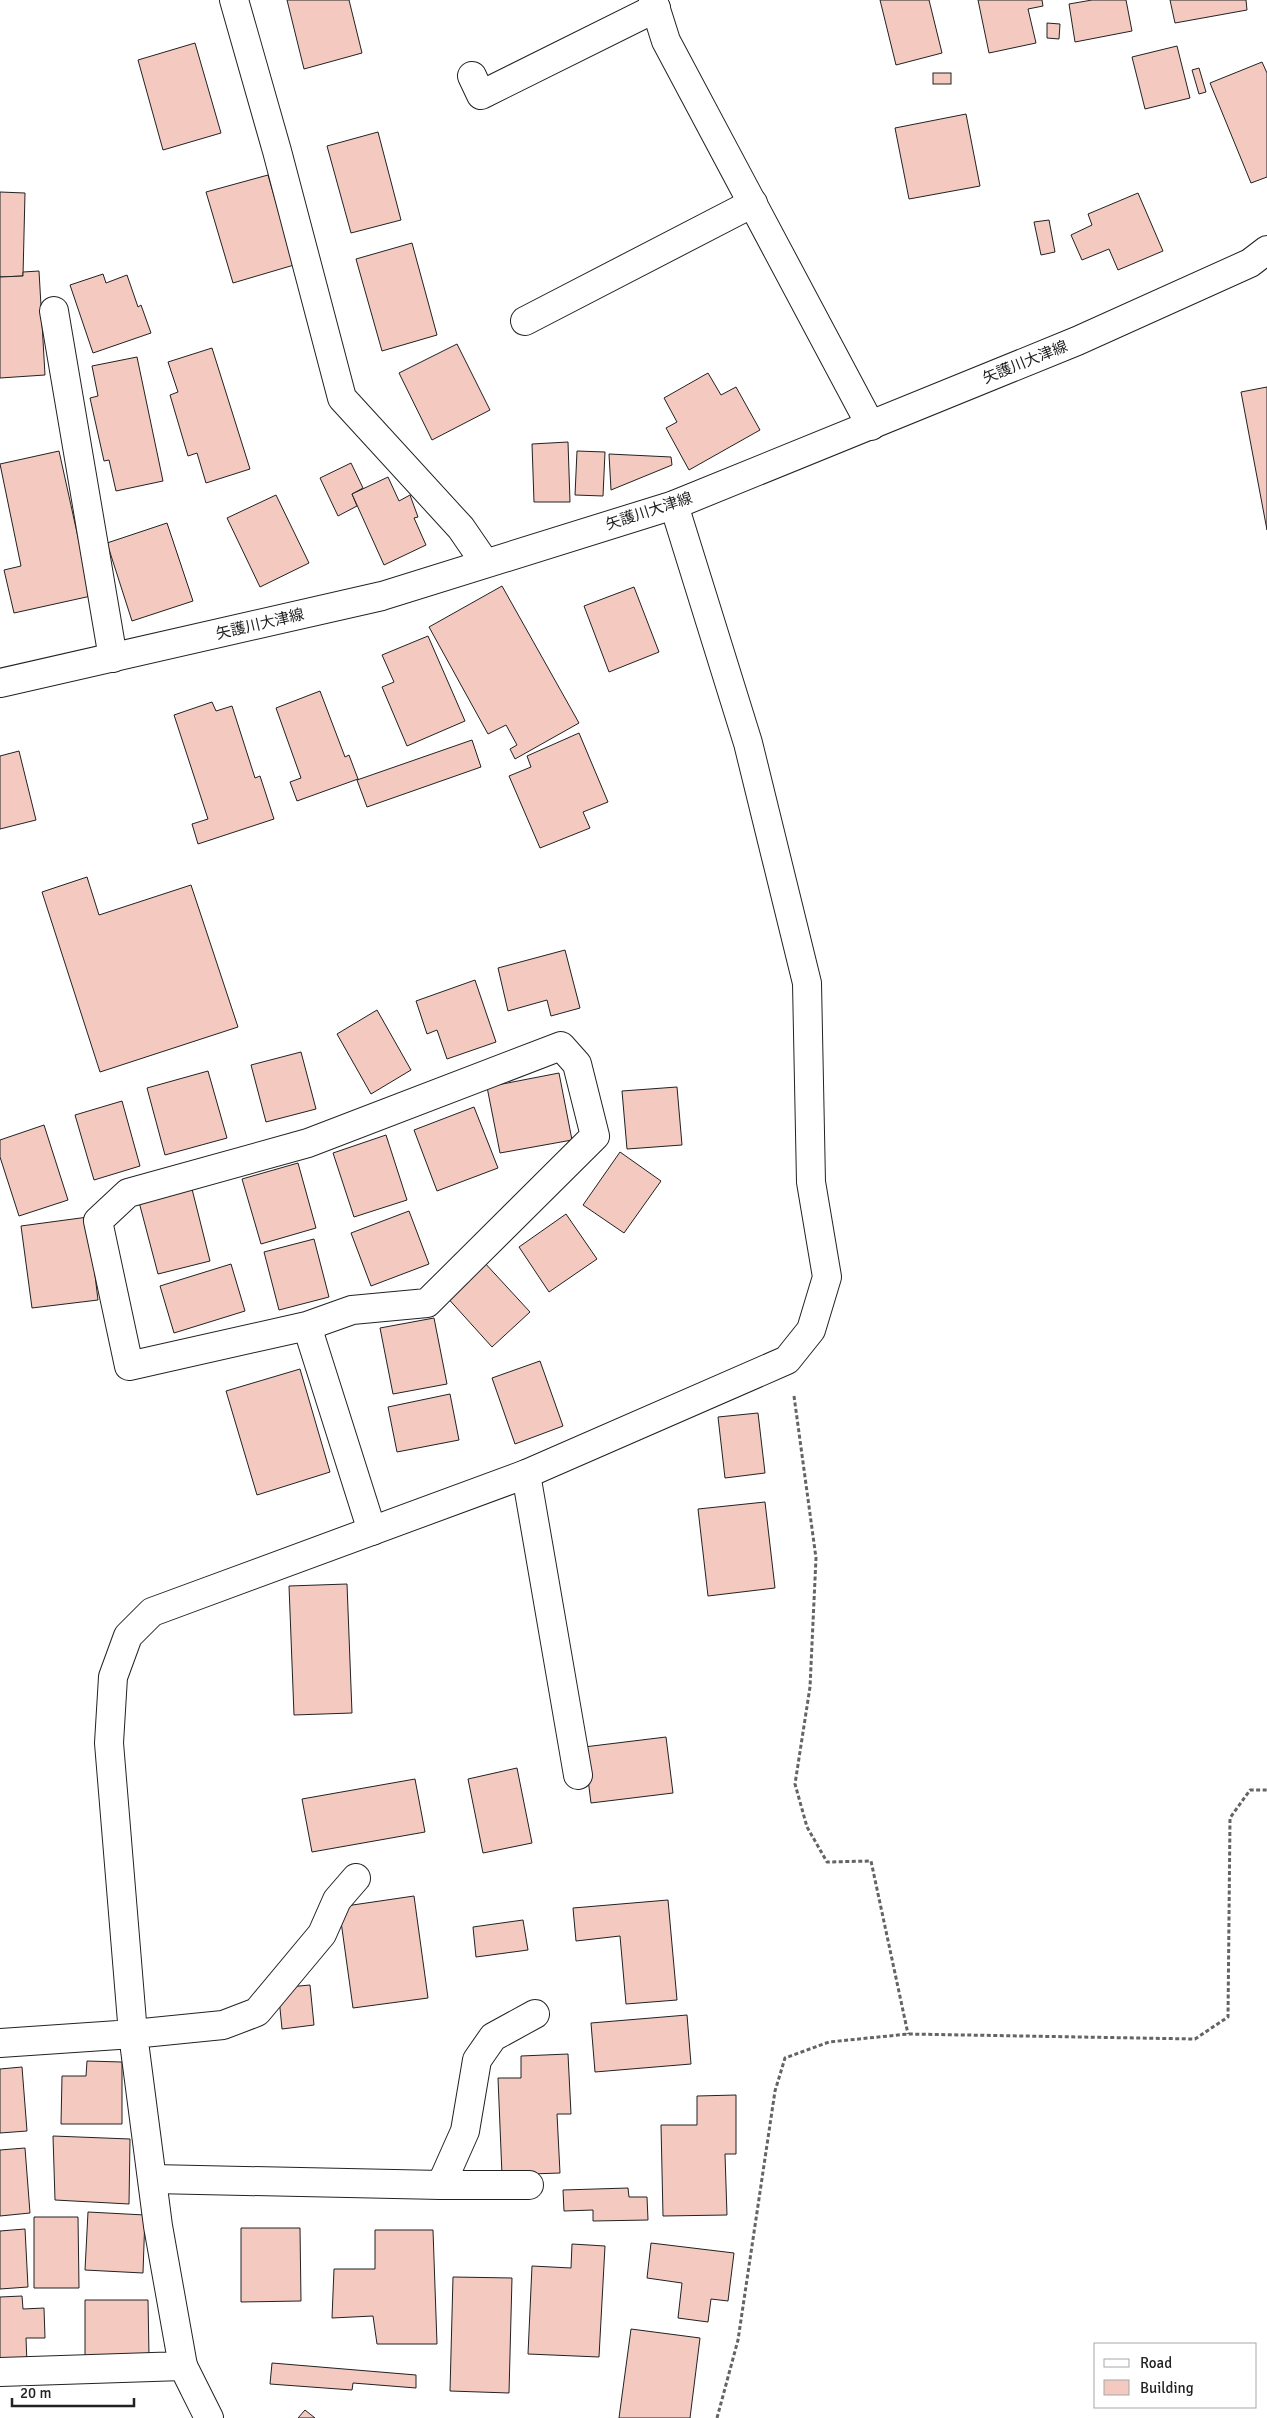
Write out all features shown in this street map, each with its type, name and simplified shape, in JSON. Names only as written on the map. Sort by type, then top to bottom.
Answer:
[{"type":"street","points":[[234,0],[277,151],[342,398],[461,528],[485,563]]},
{"type":"street","points":[[472,76],[481,95],[654,4],[666,41],[871,426]]},
{"type":"street","points":[[525,321],[753,204]]},
{"type":"street","name":"矢護川大津線","points":[[0,683],[382,596],[674,505],[1078,340],[1250,263],[1267,250]]},
{"type":"street","points":[[54,311],[113,658]]},
{"type":"street","points":[[209,2418],[183,2366],[158,2226],[132,2034],[109,1743],[113,1677],[128,1636],[152,1612],[526,1474],[787,1360],[811,1330],[827,1277],[811,1182],[807,983],[748,743],[674,505]]},
{"type":"street","points":[[561,1046],[577,1064],[595,1136],[427,1303],[352,1310],[306,1326],[129,1366],[98,1221],[128,1193],[308,1143],[561,1046]]},
{"type":"street","points":[[306,1326],[372,1531]]},
{"type":"street","points":[[526,1474],[578,1775]]},
{"type":"street","points":[[0,2043],[132,2034],[223,2025],[257,2012],[322,1934],[336,1900],[356,1878]]},
{"type":"street","points":[[441,2185],[465,2130],[477,2060],[493,2037],[535,2014]]},
{"type":"street","points":[[153,2180],[529,2185]]},
{"type":"street","points":[[0,2372],[183,2366]]},
{"type":"path","points":[[787,1360],[796,1407],[816,1558],[810,1687],[795,1784],[807,1827],[827,1862],[871,1861],[908,2034]]},
{"type":"path","points":[[718,2418],[738,2340],[775,2091],[786,2058],[829,2042],[908,2034],[1195,2039],[1228,2016],[1230,1818],[1250,1790],[1267,1790]]},
{"type":"building","points":[[287,0],[349,0],[362,53],[304,69]]},
{"type":"building","points":[[880,0],[929,0],[942,53],[896,65]]},
{"type":"building","points":[[978,0],[1042,0],[1043,6],[1028,9],[1036,43],[989,53]]},
{"type":"building","points":[[1092,0],[1126,0],[1132,31],[1075,42],[1069,4]]},
{"type":"building","points":[[1170,0],[1246,0],[1247,10],[1175,23]]},
{"type":"building","points":[[1047,23],[1060,24],[1059,39],[1047,38]]},
{"type":"building","points":[[195,43],[221,133],[163,150],[138,60]]},
{"type":"building","points":[[1177,46],[1190,98],[1145,109],[1132,57]]},
{"type":"building","points":[[1262,62],[1267,73],[1267,177],[1251,183],[1210,83]]},
{"type":"building","points":[[1199,68],[1206,92],[1199,94],[1192,70]]},
{"type":"building","points":[[933,73],[951,73],[951,84],[933,84]]},
{"type":"building","points":[[966,114],[980,186],[909,199],[895,128]]},
{"type":"building","points":[[378,132],[401,220],[351,233],[327,146]]},
{"type":"building","points":[[268,175],[294,265],[233,283],[206,192]]},
{"type":"building","points":[[0,192],[25,193],[23,276],[0,277]]},
{"type":"building","points":[[1138,193],[1163,251],[1118,270],[1109,249],[1082,260],[1071,235],[1092,225],[1088,214]]},
{"type":"building","points":[[1049,220],[1055,252],[1041,255],[1034,222]]},
{"type":"building","points":[[412,243],[437,335],[382,351],[356,259]]},
{"type":"building","points":[[39,271],[45,375],[0,378],[0,277],[23,276],[23,272]]},
{"type":"building","points":[[103,274],[106,283],[127,275],[138,307],[141,305],[151,333],[93,353],[70,285]]},
{"type":"building","points":[[457,344],[490,410],[432,440],[399,373]]},
{"type":"building","points":[[212,348],[250,469],[206,483],[197,453],[188,456],[170,395],[178,392],[168,362]]},
{"type":"building","points":[[137,357],[163,481],[116,491],[109,460],[104,461],[90,398],[98,396],[92,366]]},
{"type":"building","points":[[708,373],[721,395],[736,387],[760,430],[689,470],[666,428],[677,422],[664,398]]},
{"type":"building","points":[[1267,387],[1267,530],[1241,392]]},
{"type":"building","points":[[568,442],[570,502],[534,502],[532,444]]},
{"type":"building","points":[[59,451],[91,596],[14,613],[4,570],[21,566],[0,464]]},
{"type":"building","points":[[577,451],[605,452],[603,496],[575,495]]},
{"type":"building","points":[[609,454],[671,457],[672,465],[611,490]]},
{"type":"building","points":[[351,463],[363,488],[352,494],[357,506],[338,516],[320,478]]},
{"type":"building","points":[[388,477],[399,501],[410,495],[418,517],[414,518],[426,545],[384,565],[352,494]]},
{"type":"building","points":[[276,495],[309,563],[260,587],[227,518]]},
{"type":"building","points":[[167,523],[193,601],[132,621],[107,543]]},
{"type":"building","points":[[502,586],[579,723],[515,759],[510,749],[517,745],[506,725],[488,734],[429,627]]},
{"type":"building","points":[[634,587],[659,652],[609,672],[584,606]]},
{"type":"building","points":[[428,636],[465,721],[407,746],[382,687],[394,682],[382,655]]},
{"type":"building","points":[[320,691],[345,757],[349,755],[358,779],[297,801],[290,782],[301,778],[276,708]]},
{"type":"building","points":[[212,702],[216,711],[232,706],[255,778],[260,776],[274,819],[198,844],[192,824],[208,819],[174,715]]},
{"type":"building","points":[[579,733],[608,802],[583,812],[590,828],[540,848],[509,776],[531,767],[527,756]]},
{"type":"building","points":[[472,740],[481,767],[367,807],[357,780]]},
{"type":"building","points":[[19,751],[36,820],[0,829],[0,756]]},
{"type":"building","points":[[87,877],[99,915],[191,885],[238,1027],[100,1072],[42,892]]},
{"type":"building","points":[[565,950],[580,1008],[551,1016],[547,1000],[508,1011],[498,968]]},
{"type":"building","points":[[475,980],[496,1042],[447,1059],[437,1030],[427,1034],[416,1001]]},
{"type":"building","points":[[377,1010],[411,1070],[371,1094],[337,1034]]},
{"type":"building","points":[[301,1052],[316,1109],[266,1122],[251,1065]]},
{"type":"building","points":[[208,1071],[227,1138],[165,1155],[147,1088]]},
{"type":"building","points":[[559,1073],[572,1140],[500,1153],[487,1087]]},
{"type":"building","points":[[677,1087],[682,1145],[627,1149],[622,1091]]},
{"type":"building","points":[[122,1101],[140,1166],[94,1180],[75,1115]]},
{"type":"building","points":[[474,1107],[498,1168],[437,1191],[414,1130]]},
{"type":"building","points":[[44,1125],[68,1200],[19,1216],[0,1157],[0,1140]]},
{"type":"building","points":[[386,1135],[407,1200],[354,1217],[333,1153]]},
{"type":"building","points":[[620,1152],[661,1181],[624,1233],[583,1205]]},
{"type":"building","points":[[298,1163],[316,1228],[261,1244],[242,1179]]},
{"type":"building","points":[[192,1189],[210,1261],[158,1274],[139,1202]]},
{"type":"building","points":[[409,1211],[429,1264],[371,1286],[351,1233]]},
{"type":"building","points":[[566,1214],[597,1259],[549,1292],[519,1247]]},
{"type":"building","points":[[88,1217],[98,1300],[32,1308],[21,1226]]},
{"type":"building","points":[[314,1239],[329,1297],[279,1310],[264,1252]]},
{"type":"building","points":[[483,1261],[530,1312],[492,1347],[445,1295]]},
{"type":"building","points":[[231,1264],[245,1311],[174,1333],[160,1286]]},
{"type":"building","points":[[434,1318],[447,1384],[393,1394],[380,1328]]},
{"type":"building","points":[[540,1361],[563,1426],[515,1444],[492,1378]]},
{"type":"building","points":[[300,1369],[330,1472],[257,1495],[226,1391]]},
{"type":"building","points":[[450,1394],[459,1440],[397,1452],[388,1407]]},
{"type":"building","points":[[758,1413],[765,1473],[725,1478],[718,1417]]},
{"type":"building","points":[[765,1502],[775,1588],[708,1596],[698,1509]]},
{"type":"building","points":[[347,1584],[352,1713],[294,1715],[289,1586]]},
{"type":"building","points":[[666,1737],[673,1793],[591,1803],[584,1747]]},
{"type":"building","points":[[517,1768],[532,1843],[483,1853],[468,1779]]},
{"type":"building","points":[[415,1779],[425,1832],[312,1852],[302,1799]]},
{"type":"building","points":[[414,1896],[428,1998],[353,2008],[339,1907]]},
{"type":"building","points":[[668,1900],[677,2000],[626,2004],[620,1936],[576,1941],[573,1908]]},
{"type":"building","points":[[523,1920],[528,1950],[476,1957],[473,1927]]},
{"type":"building","points":[[310,1985],[314,2025],[282,2029],[278,1988]]},
{"type":"building","points":[[687,2015],[691,2064],[595,2072],[591,2023]]},
{"type":"building","points":[[568,2054],[571,2114],[557,2114],[560,2173],[502,2175],[498,2078],[521,2078],[521,2056]]},
{"type":"building","points":[[87,2061],[122,2062],[122,2124],[61,2124],[62,2076],[86,2076]]},
{"type":"building","points":[[22,2067],[27,2131],[0,2133],[0,2069]]},
{"type":"building","points":[[736,2095],[736,2154],[725,2154],[727,2215],[663,2216],[661,2125],[697,2125],[697,2096]]},
{"type":"building","points":[[53,2136],[130,2139],[129,2204],[55,2200]]},
{"type":"building","points":[[25,2148],[30,2213],[0,2216],[0,2150]]},
{"type":"building","points":[[628,2188],[629,2197],[647,2197],[648,2220],[593,2221],[593,2210],[564,2211],[563,2190]]},
{"type":"building","points":[[88,2212],[145,2215],[143,2273],[85,2270]]},
{"type":"building","points":[[34,2217],[78,2217],[79,2288],[34,2288]]},
{"type":"building","points":[[241,2228],[300,2228],[301,2301],[241,2302]]},
{"type":"building","points":[[25,2229],[28,2287],[0,2289],[0,2231]]},
{"type":"building","points":[[375,2230],[433,2230],[437,2344],[377,2344],[373,2316],[332,2318],[334,2269],[375,2269]]},
{"type":"building","points":[[651,2243],[734,2253],[728,2301],[711,2299],[708,2322],[678,2318],[682,2283],[647,2278]]},
{"type":"building","points":[[572,2244],[605,2246],[599,2357],[528,2354],[532,2266],[571,2268]]},
{"type":"building","points":[[453,2277],[512,2278],[509,2393],[450,2391]]},
{"type":"building","points":[[22,2296],[23,2309],[44,2308],[45,2338],[26,2338],[27,2363],[0,2363],[0,2297]]},
{"type":"building","points":[[85,2300],[148,2300],[149,2356],[85,2356]]},
{"type":"building","points":[[631,2329],[700,2338],[690,2418],[619,2418]]},
{"type":"building","points":[[272,2363],[416,2375],[416,2388],[353,2383],[352,2390],[270,2384]]},
{"type":"building","points":[[305,2410],[315,2418],[298,2418]]}]
